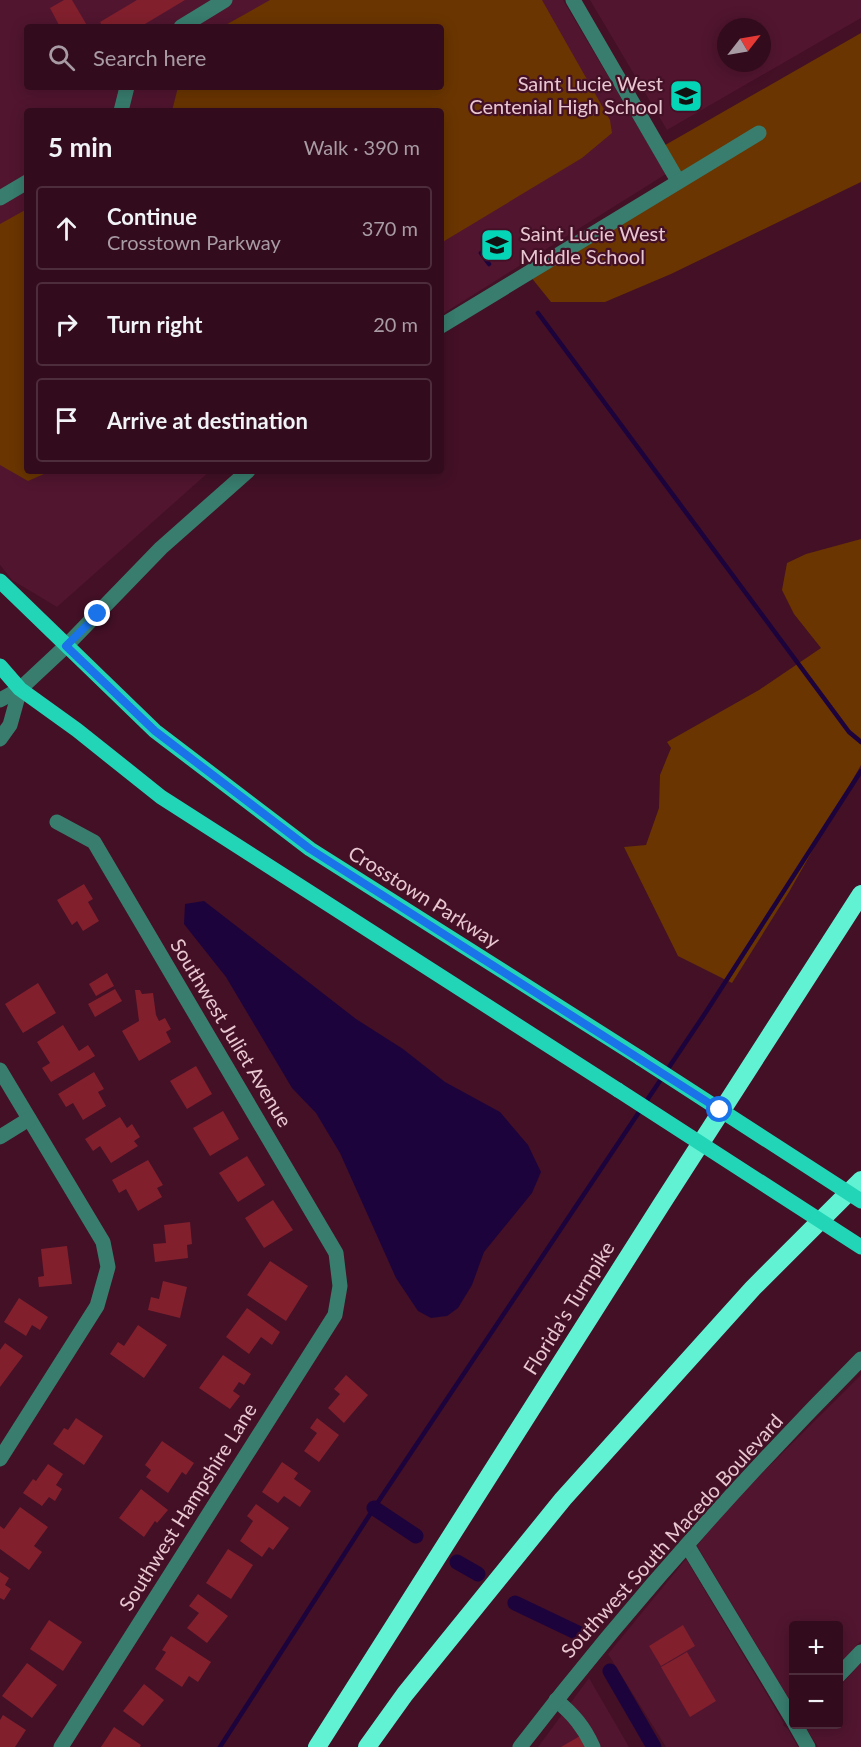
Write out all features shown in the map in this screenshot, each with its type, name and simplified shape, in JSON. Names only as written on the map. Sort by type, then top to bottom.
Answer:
[{"type":"highway","name":"Florida's Turnpike","points":[[317,1747],[861,894]]},
{"type":"highway","points":[[367,1747],[405,1694],[563,1499],[753,1288],[861,1180]]},
{"type":"main road","name":"Crosstown Parkway","points":[[0,581],[155,731],[310,849],[861,1201]]},
{"type":"main road","points":[[0,666],[20,689],[77,730],[161,797],[861,1246]]},
{"type":"street","points":[[186,24],[225,0]]},
{"type":"street","points":[[573,0],[678,181]]},
{"type":"street","points":[[122,108],[126,90]]},
{"type":"street","points":[[444,324],[759,133]]},
{"type":"street","points":[[0,198],[24,184]]},
{"type":"street","points":[[0,700],[20,689],[66,646],[161,548],[245,474]]},
{"type":"street","points":[[0,739],[10,725],[20,689]]},
{"type":"street","name":"Southwest Juliet Avenue","points":[[57,822],[94,842],[336,1253],[340,1286]]},
{"type":"street","points":[[0,1070],[103,1242],[108,1267],[96,1306],[0,1459]]},
{"type":"street","points":[[0,1137],[29,1119]]},
{"type":"street","name":"Southwest Hampshire Lane","points":[[61,1747],[335,1315],[340,1286]]},
{"type":"street","name":"Southwest South Macedo Boulevard","points":[[520,1747],[556,1700],[687,1545],[861,1359]]},
{"type":"street","points":[[687,1545],[789,1716]]},
{"type":"street","points":[[839,1675],[861,1652]]},
{"type":"street","points":[[556,1700],[574,1715],[585,1730],[593,1747]]},
{"type":"street","points":[[797,1729],[808,1747]]},
{"type":"shaded area","name":"Saint Lucie West Middle School","points":[[0,0],[563,0],[666,174],[444,313],[444,108],[24,108],[24,474],[207,474],[57,607],[12,580],[0,565]]},
{"type":"shaded area","points":[[270,0],[542,0],[610,120],[612,133],[582,158],[444,241],[444,108],[173,108],[177,90],[444,90],[444,24],[227,24]]},
{"type":"shaded area","name":"Saint Lucie West Centenial High School","points":[[590,0],[861,0],[861,18],[771,70],[771,18],[717,18],[717,72],[767,72],[667,130]]},
{"type":"shaded area","points":[[861,33],[861,182],[671,274],[605,302],[551,302],[526,271],[672,179],[660,148]]},
{"type":"shaded area","points":[[24,211],[24,474],[44,474],[28,481],[0,465],[0,224]]},
{"type":"shaded area","points":[[861,539],[861,765],[789,892],[732,983],[678,956],[624,847],[646,845],[659,808],[660,775],[671,748],[667,742],[759,690],[821,648],[794,614],[782,590],[787,563],[806,554]]},
{"type":"shaded area","points":[[204,901],[356,1019],[403,1049],[445,1082],[500,1112],[528,1145],[541,1172],[532,1193],[484,1252],[472,1285],[458,1308],[447,1316],[431,1318],[418,1311],[396,1278],[340,1153],[316,1113],[292,1088],[226,977],[184,924],[185,904]]},
{"type":"shaded area","points":[[861,1375],[861,1641],[843,1661],[843,1621],[789,1621],[789,1699],[697,1546],[731,1504]]},
{"type":"shaded area","points":[[686,1559],[798,1747],[666,1747],[608,1654]]},
{"type":"shaded area","points":[[861,1663],[861,1747],[818,1747],[807,1729],[843,1729],[843,1683]]},
{"type":"shaded area","points":[[589,1678],[629,1747],[538,1747]]},
{"type":"building","points":[[64,0],[72,0],[86,24],[58,24],[50,8]]},
{"type":"building","points":[[137,0],[185,0],[145,24],[101,24],[100,22]]},
{"type":"building","points":[[84,884],[93,899],[88,902],[99,921],[83,931],[77,921],[72,925],[57,900]]},
{"type":"building","points":[[107,973],[114,986],[96,996],[89,984]]},
{"type":"building","points":[[38,983],[56,1013],[23,1033],[5,1004]]},
{"type":"building","points":[[115,989],[122,1001],[95,1017],[88,1004]]},
{"type":"building","points":[[135,990],[140,990],[142,994],[153,993],[159,1021],[165,1018],[171,1029],[166,1032],[171,1042],[139,1061],[122,1031],[139,1021]]},
{"type":"building","points":[[63,1025],[79,1051],[88,1045],[95,1056],[51,1082],[42,1068],[50,1063],[37,1042]]},
{"type":"building","points":[[196,1066],[212,1094],[187,1109],[170,1081]]},
{"type":"building","points":[[94,1072],[104,1089],[98,1092],[106,1106],[83,1120],[73,1103],[66,1107],[58,1094]]},
{"type":"building","points":[[223,1111],[239,1139],[210,1156],[193,1128]]},
{"type":"building","points":[[120,1117],[127,1128],[132,1124],[140,1137],[134,1141],[138,1146],[111,1163],[100,1146],[93,1151],[85,1139]]},
{"type":"building","points":[[247,1156],[265,1185],[238,1202],[219,1173]]},
{"type":"building","points":[[148,1160],[163,1185],[157,1188],[162,1197],[138,1211],[126,1189],[119,1193],[112,1180]]},
{"type":"building","points":[[273,1200],[293,1230],[264,1248],[245,1218]]},
{"type":"building","points":[[190,1222],[192,1244],[187,1245],[188,1258],[155,1262],[153,1244],[166,1243],[164,1225]]},
{"type":"building","points":[[67,1246],[72,1284],[39,1287],[38,1277],[44,1276],[41,1249]]},
{"type":"building","points":[[270,1261],[308,1286],[286,1321],[247,1295]]},
{"type":"building","points":[[163,1281],[187,1287],[180,1318],[148,1310],[151,1297],[159,1299]]},
{"type":"building","points":[[19,1298],[48,1317],[40,1330],[32,1325],[26,1336],[4,1322]]},
{"type":"building","points":[[247,1308],[280,1332],[272,1345],[261,1337],[249,1354],[226,1337]]},
{"type":"building","points":[[138,1325],[167,1345],[144,1378],[110,1354],[118,1342],[124,1346]]},
{"type":"building","points":[[5,1343],[23,1356],[0,1387],[0,1350]]},
{"type":"building","points":[[223,1355],[251,1374],[244,1385],[239,1382],[233,1391],[240,1396],[230,1409],[199,1388]]},
{"type":"building","points":[[346,1375],[368,1395],[344,1423],[328,1408],[340,1394],[334,1389]]},
{"type":"building","points":[[76,1418],[103,1436],[84,1465],[53,1444],[64,1428],[68,1430]]},
{"type":"building","points":[[317,1418],[339,1435],[319,1462],[304,1451],[317,1433],[310,1428]]},
{"type":"building","points":[[162,1441],[194,1463],[186,1475],[182,1472],[168,1493],[146,1477],[151,1470],[145,1465]]},
{"type":"building","points":[[282,1462],[298,1473],[294,1479],[311,1491],[300,1507],[284,1496],[278,1503],[262,1492]]},
{"type":"building","points":[[48,1464],[63,1474],[56,1485],[62,1489],[55,1501],[49,1497],[42,1506],[23,1493],[33,1479],[36,1481]]},
{"type":"building","points":[[141,1489],[168,1510],[157,1523],[155,1521],[144,1537],[119,1518]]},
{"type":"building","points":[[256,1504],[289,1528],[273,1550],[269,1547],[262,1557],[240,1541],[253,1521],[247,1516]]},
{"type":"building","points":[[20,1507],[48,1527],[34,1546],[42,1552],[29,1570],[0,1549],[0,1526],[4,1529]]},
{"type":"building","points":[[228,1549],[253,1565],[231,1599],[206,1583]]},
{"type":"building","points":[[0,1572],[9,1578],[5,1585],[11,1589],[4,1600],[0,1598]]},
{"type":"building","points":[[198,1594],[228,1616],[207,1643],[187,1628],[199,1613],[189,1606]]},
{"type":"building","points":[[49,1620],[82,1642],[63,1671],[30,1649]]},
{"type":"building","points":[[683,1625],[695,1646],[661,1666],[649,1646]]},
{"type":"building","points":[[171,1636],[211,1662],[198,1682],[189,1676],[182,1687],[155,1669],[166,1652],[162,1650]]},
{"type":"building","points":[[687,1652],[716,1701],[690,1717],[661,1667]]},
{"type":"building","points":[[27,1663],[57,1685],[32,1718],[2,1696]]},
{"type":"building","points":[[144,1684],[164,1700],[143,1726],[123,1711]]},
{"type":"building","points":[[3,1715],[26,1730],[15,1747],[0,1747],[0,1720]]},
{"type":"building","points":[[114,1727],[141,1745],[140,1747],[101,1747]]},
{"type":"building","points":[[580,1736],[587,1747],[561,1747]]},
{"type":"waterway","points":[[481,253],[489,264]]},
{"type":"waterway","points":[[538,313],[849,732],[861,742]]},
{"type":"waterway","points":[[220,1747],[374,1508],[706,1012],[861,771]]},
{"type":"waterway","points":[[374,1508],[416,1536]]},
{"type":"waterway","points":[[457,1562],[478,1574]]},
{"type":"waterway","points":[[515,1603],[580,1634]]},
{"type":"waterway","points":[[610,1671],[654,1747]]},
{"type":"place","name":"Saint Lucie West Centenial High School","points":[[686,96]]},
{"type":"place","name":"Saint Lucie West Middle School","points":[[497,245]]},
{"type":"route","points":[[98,614],[66,646],[155,731],[310,849],[720,1110]]}]
